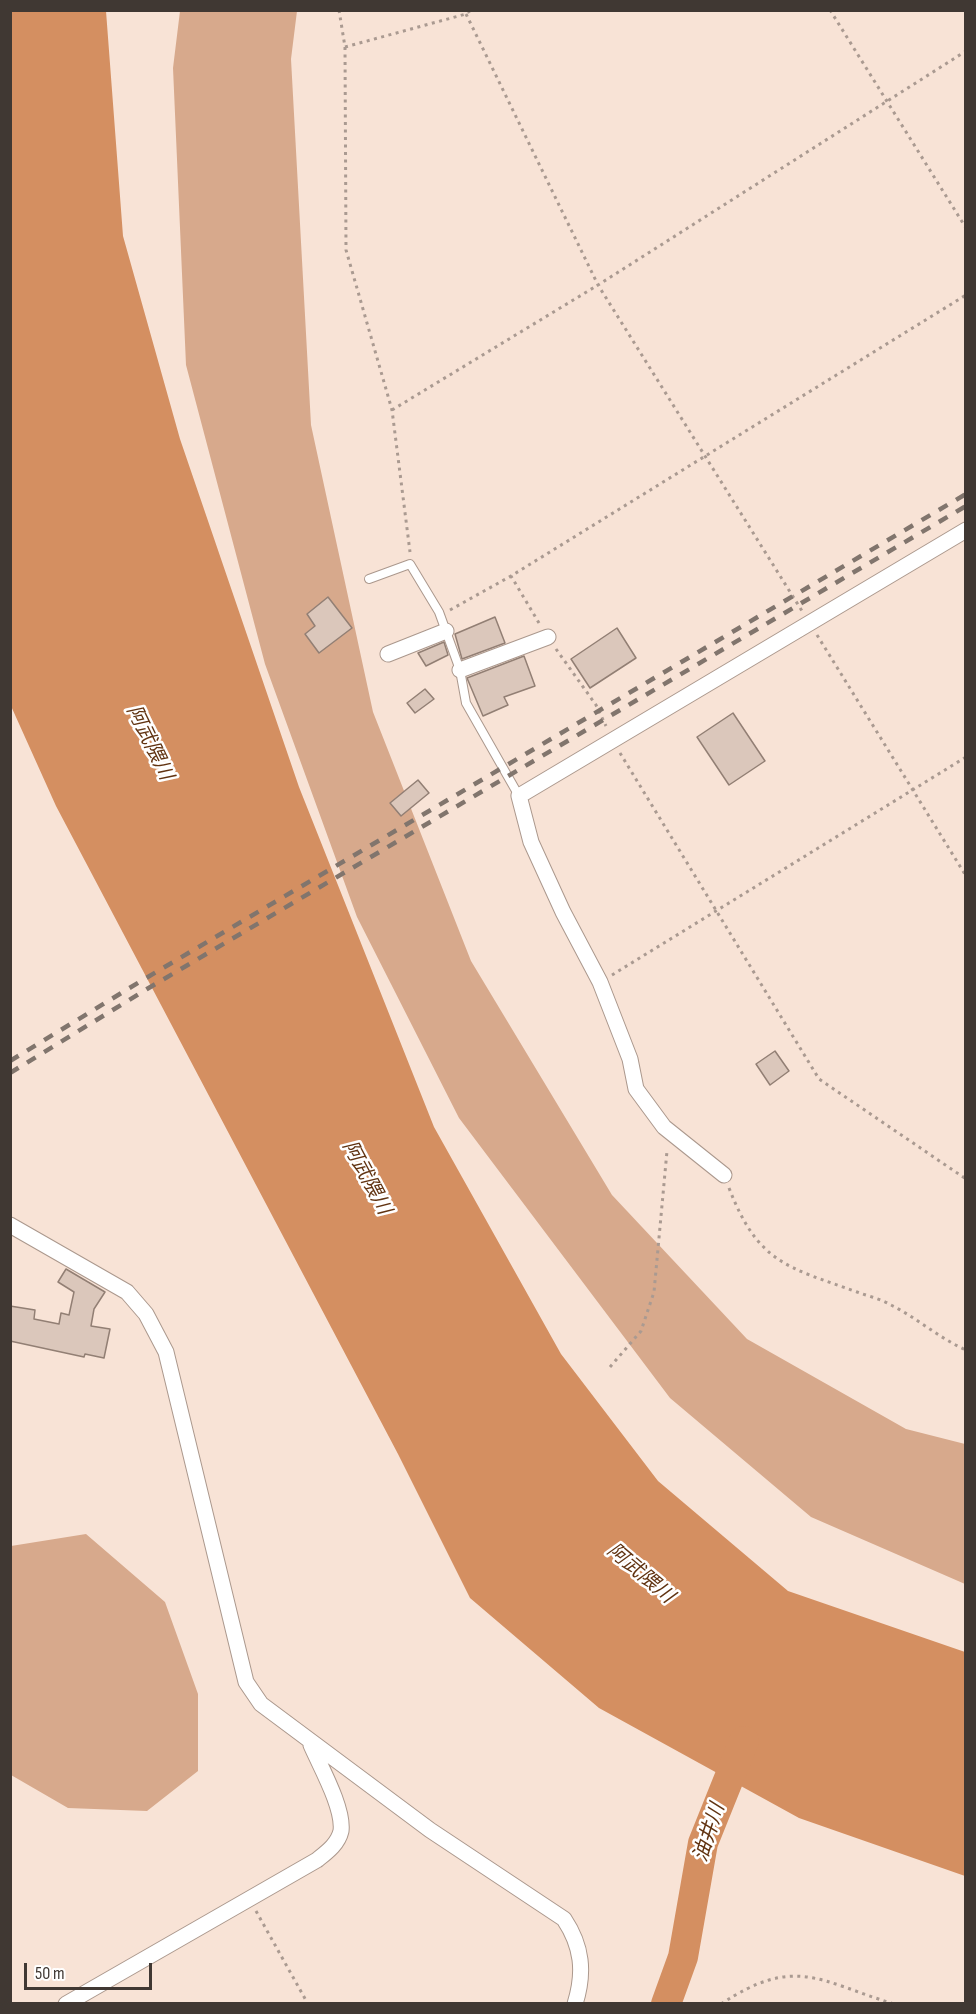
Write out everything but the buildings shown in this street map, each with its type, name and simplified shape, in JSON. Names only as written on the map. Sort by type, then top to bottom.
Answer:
[{"type":"street","points":[[724,1175],[669,1131],[636,1089],[630,1059],[600,982],[563,912],[531,842],[519,796],[966,530]]},
{"type":"street","points":[[388,654],[446,631]]},
{"type":"street","points":[[460,670],[548,638]]},
{"type":"street","points":[[10,1225],[127,1292],[146,1314],[157,1332],[166,1352],[246,1682],[261,1704],[430,1830],[564,1919],[575,1935],[581,1953],[582,1971],[574,2004]]},
{"type":"street","points":[[66,2004],[317,1860],[333,1847],[340,1832],[337,1805],[310,1742]]},
{"type":"lane","points":[[369,579],[411,564],[441,616],[460,670],[466,703],[519,796]]},
{"type":"path","points":[[339,10],[345,47],[346,249],[392,410],[407,516],[411,564]]},
{"type":"path","points":[[345,47],[466,14],[471,10]]},
{"type":"path","points":[[830,10],[966,228]]},
{"type":"path","points":[[466,14],[598,285],[966,876]]},
{"type":"path","points":[[392,410],[598,285],[885,100],[966,51]]},
{"type":"path","points":[[441,616],[511,576],[966,295]]},
{"type":"path","points":[[511,576],[548,638],[596,705],[612,741],[819,1079],[966,1179]]},
{"type":"path","points":[[600,982],[966,757]]},
{"type":"path","points":[[610,1368],[642,1331],[654,1292],[669,1131]]},
{"type":"path","points":[[724,1175],[741,1219],[760,1245],[787,1267],[891,1305],[947,1342],[966,1350]]},
{"type":"path","points":[[249,1899],[308,2004]]},
{"type":"path","points":[[722,2004],[757,1982],[774,1977],[800,1975],[831,1981],[894,2004]]},
{"type":"shaded area","points":[[180,11],[297,11],[291,59],[311,425],[373,712],[471,961],[612,1195],[747,1339],[906,1429],[965,1444],[965,1584],[811,1517],[670,1398],[459,1118],[357,917],[265,664],[186,365],[173,68]]},
{"type":"shaded area","points":[[86,1534],[165,1602],[198,1694],[198,1771],[147,1811],[68,1808],[11,1775],[11,1546]]},
{"type":"water","name":"阿武隈川","points":[[10,11],[106,11],[123,236],[180,439],[299,787],[434,1127],[561,1354],[658,1481],[788,1591],[965,1652],[965,1876],[799,1818],[599,1708],[470,1598],[398,1454],[56,806],[11,706]]},
{"type":"waterway","name":"油井川","points":[[666,2004],[683,1957],[703,1843],[744,1741]]},
{"type":"railway","points":[[10,1061],[141,981],[966,494]]},
{"type":"railway","points":[[10,1073],[147,989],[966,506]]}]
